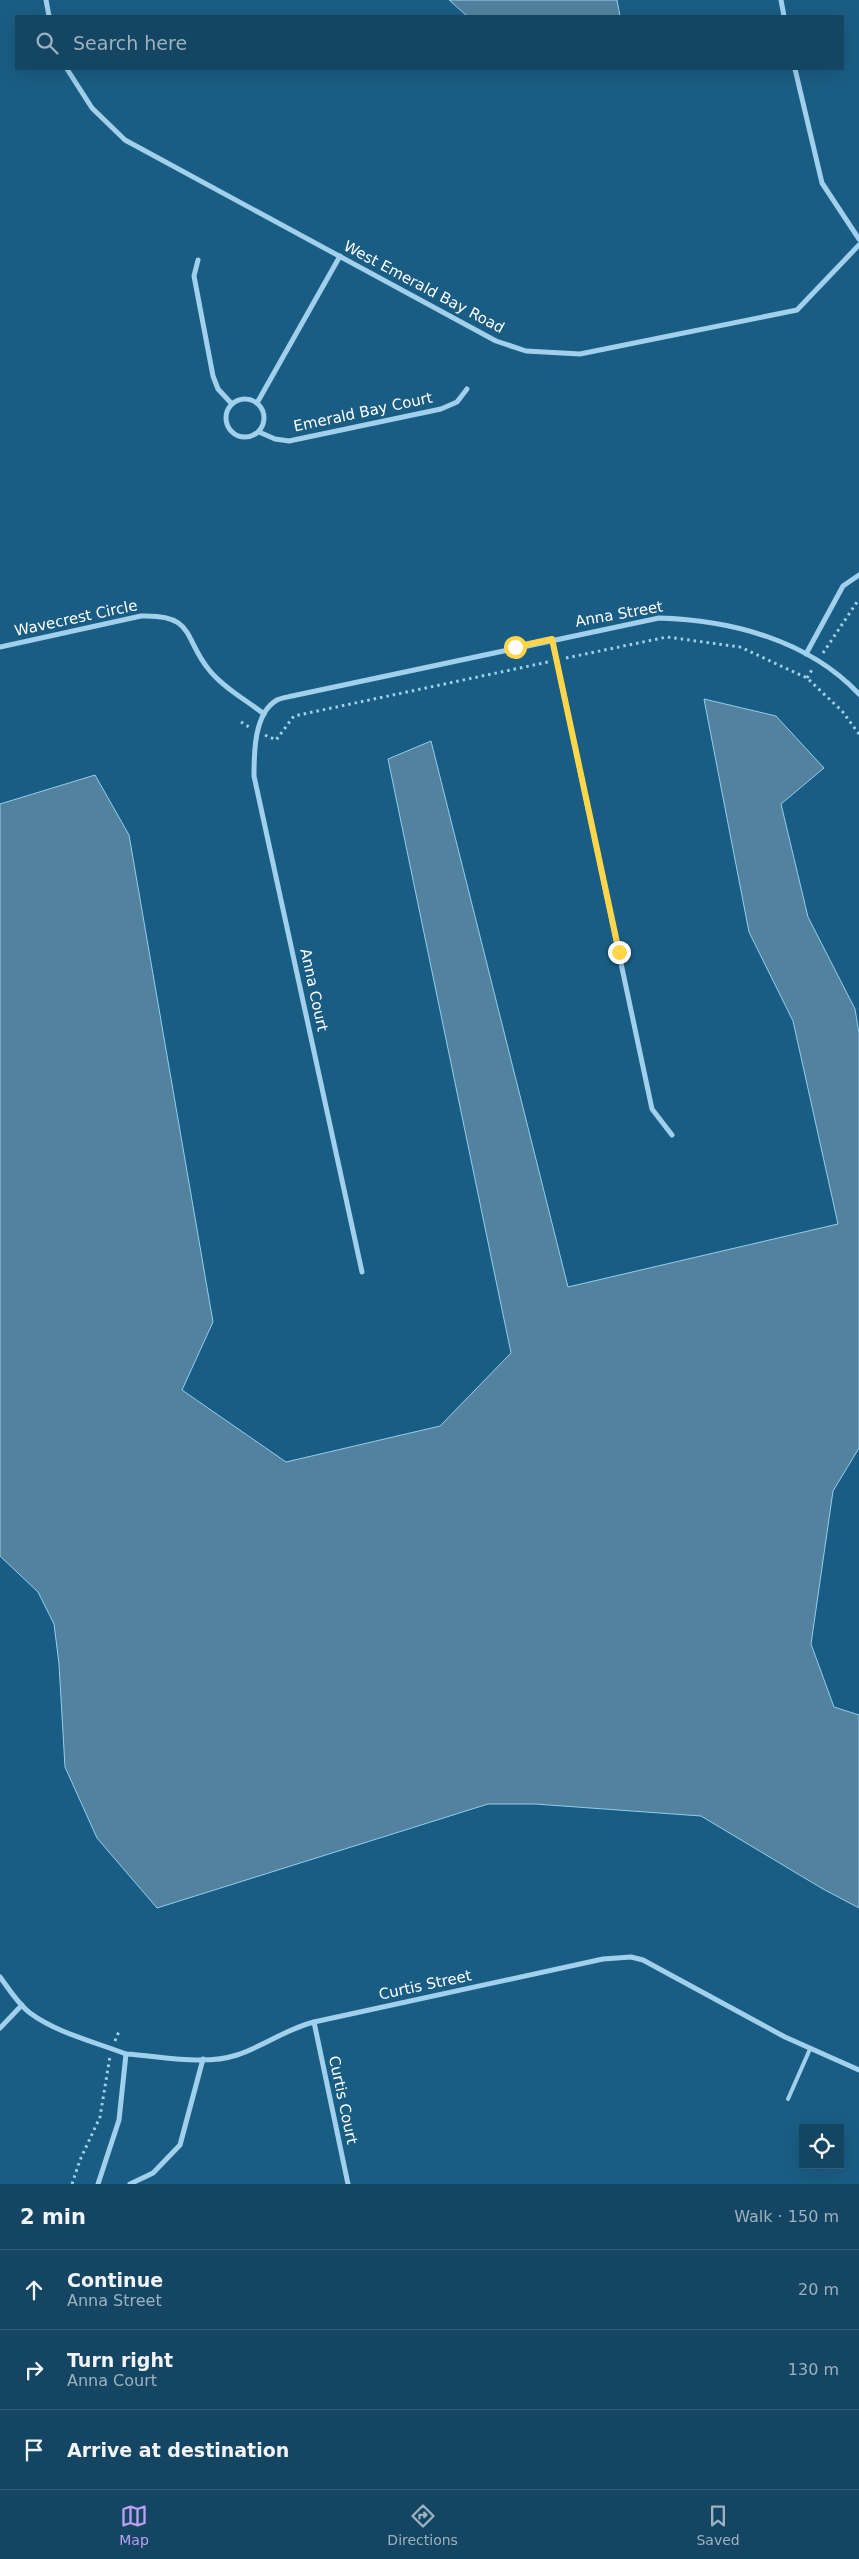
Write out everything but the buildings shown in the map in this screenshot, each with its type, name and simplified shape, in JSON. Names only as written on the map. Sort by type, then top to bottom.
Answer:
[{"type":"street","points":[[46,0],[49,15]]},
{"type":"street","points":[[781,0],[784,15]]},
{"type":"street","name":"West Emerald Bay Road","points":[[68,70],[92,108],[125,140],[496,341],[526,351],[580,354],[797,310],[859,245]]},
{"type":"street","points":[[795,70],[822,184],[859,240]]},
{"type":"street","points":[[257,403],[340,256]]},
{"type":"street","points":[[198,260],[194,276],[213,376],[218,388],[232,404],[244,399],[257,403],[261,408],[264,420],[259,432]]},
{"type":"street","name":"Emerald Bay Court","points":[[232,404],[226,415],[228,427],[232,432],[242,438],[259,432],[276,439],[289,441],[441,409],[457,402],[467,389]]},
{"type":"street","points":[[806,654],[843,586],[859,575]]},
{"type":"street","name":"Wavecrest Circle","points":[[0,646],[141,616],[173,619],[186,629],[208,670],[221,683],[264,714]]},
{"type":"street","name":"Anna Street","points":[[264,714],[276,700],[292,696],[552,639],[658,618],[689,618],[751,631],[782,642],[817,660],[848,682],[859,694]]},
{"type":"street","points":[[552,639],[652,1109],[672,1135]]},
{"type":"street","name":"Anna Court","points":[[264,714],[254,752],[254,776],[362,1272]]},
{"type":"street","name":"Curtis Street","points":[[0,1977],[22,2005],[39,2018],[56,2027],[126,2054],[203,2060],[235,2056],[292,2029],[314,2022],[603,1959],[631,1957],[642,1960],[810,2049],[859,2070]]},
{"type":"street","points":[[0,2028],[22,2005]]},
{"type":"street","name":"Curtis Court","points":[[314,2022],[348,2184]]},
{"type":"street","points":[[98,2184],[119,2120],[126,2054]]},
{"type":"street","points":[[130,2184],[153,2173],[180,2145],[203,2060]]},
{"type":"lane","points":[[788,2099],[810,2049]]},
{"type":"path","points":[[807,678],[817,660],[859,599]]},
{"type":"path","points":[[72,2184],[80,2160],[100,2117],[108,2062],[120,2029]]},
{"type":"water","points":[[449,0],[617,0],[620,15],[466,15]]},
{"type":"water","points":[[704,699],[776,716],[824,768],[781,804],[808,917],[855,1009],[859,1033],[859,1448],[833,1491],[811,1644],[834,1707],[859,1715],[859,1908],[823,1889],[701,1816],[535,1804],[488,1804],[157,1908],[97,1838],[65,1767],[59,1664],[54,1624],[38,1592],[0,1556],[0,804],[95,775],[129,835],[213,1322],[182,1390],[286,1462],[440,1426],[511,1353],[388,759],[431,741],[568,1287],[838,1224],[793,1021],[749,932]]},
{"type":"route","points":[[515,647],[552,639],[619,952]]}]
